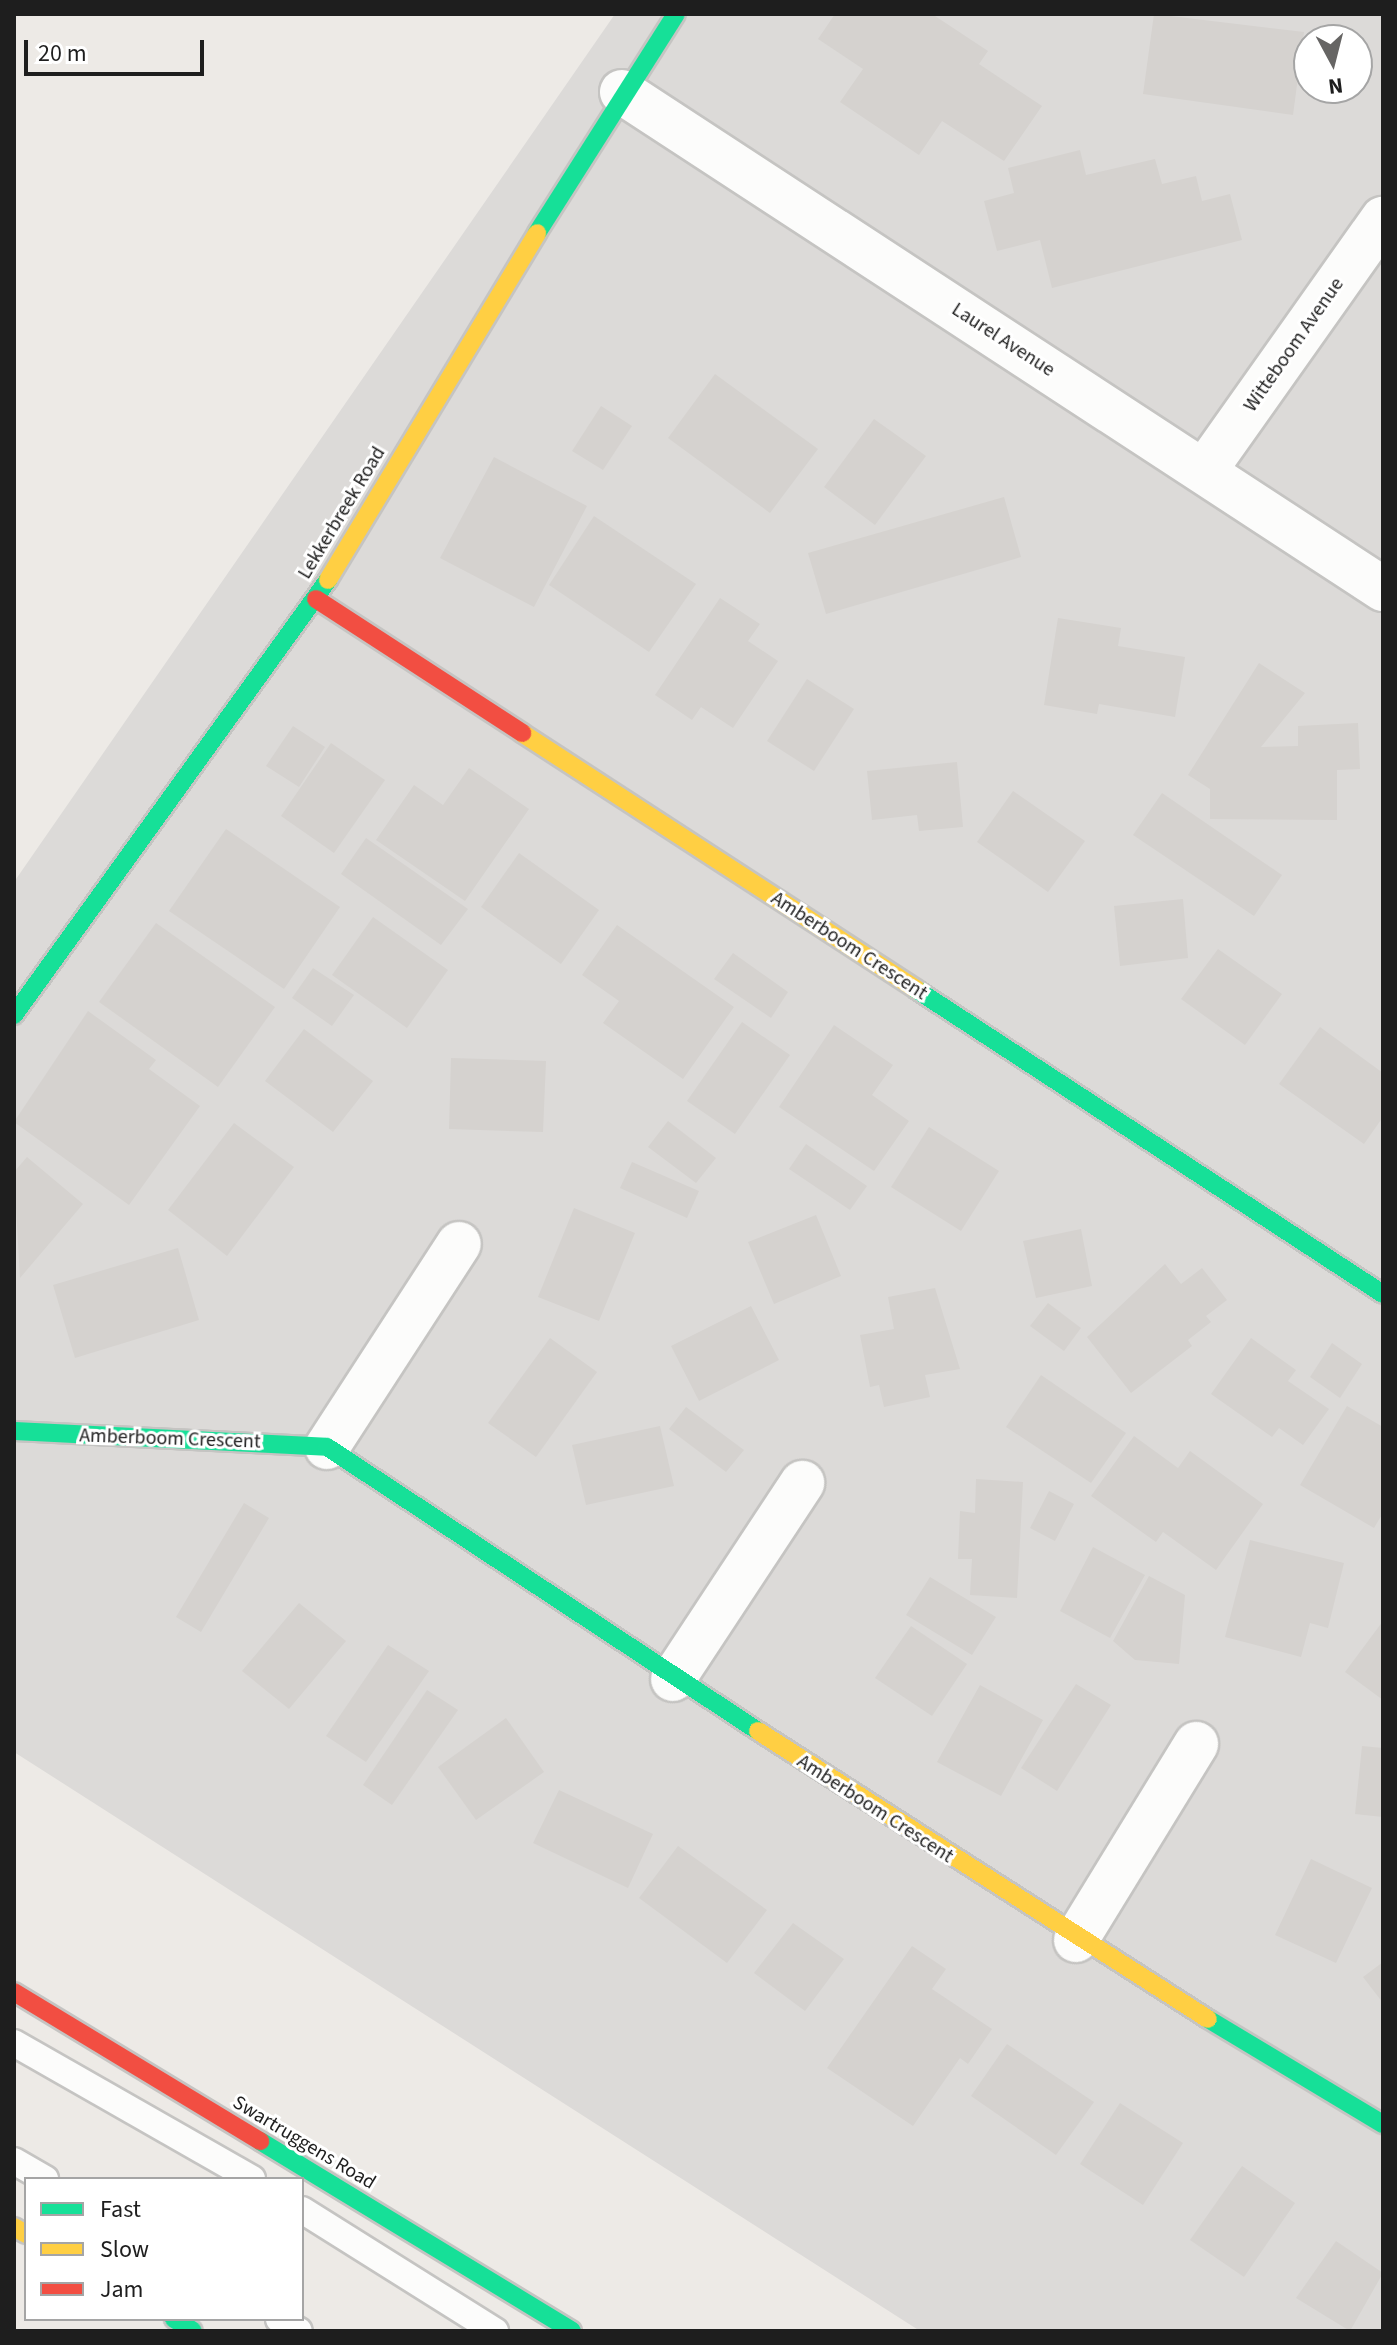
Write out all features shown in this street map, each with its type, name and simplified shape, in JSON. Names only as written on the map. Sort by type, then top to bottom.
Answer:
[{"type":"street","name":"Lekkerbreek Road","points":[[14,1015],[316,599],[622,92],[676,14]]},
{"type":"street","name":"Laurel Avenue","points":[[622,92],[1383,589]]},
{"type":"street","name":"Witteboom Avenue","points":[[1205,470],[1383,219]]},
{"type":"street","name":"Amberboom Crescent","points":[[316,599],[1383,1294]]},
{"type":"street","points":[[327,1447],[459,1244]]},
{"type":"street","name":"Amberboom Crescent","points":[[14,1431],[327,1447],[673,1679],[1076,1940],[1383,2124]]},
{"type":"street","points":[[673,1679],[802,1483]]},
{"type":"street","points":[[1076,1940],[1196,1744]]},
{"type":"street","name":"Swartruggens Road","points":[[14,1992],[572,2331]]},
{"type":"lane","points":[[14,2043],[248,2177]]},
{"type":"lane","points":[[14,2161],[42,2177]]},
{"type":"lane","points":[[304,2211],[495,2331]]},
{"type":"shaded area","points":[[615,14],[1383,14],[1383,2331],[920,2331],[14,1752],[14,882]]},
{"type":"building","points":[[835,14],[932,14],[988,51],[979,64],[1042,106],[1004,161],[942,121],[919,155],[840,102],[863,69],[818,39]]},
{"type":"building","points":[[1154,14],[1293,31],[1293,115],[1143,94]]},
{"type":"building","points":[[1080,150],[1086,175],[1155,159],[1162,184],[1196,176],[1202,201],[1230,194],[1242,240],[1052,288],[1040,240],[997,251],[984,201],[1014,193],[1008,168]]},
{"type":"building","points":[[715,374],[818,449],[770,513],[668,438]]},
{"type":"building","points":[[601,406],[632,426],[603,470],[572,451]]},
{"type":"building","points":[[874,419],[926,456],[875,525],[824,487]]},
{"type":"building","points":[[494,457],[587,506],[534,607],[440,558]]},
{"type":"building","points":[[1004,497],[1021,557],[826,614],[808,553]]},
{"type":"building","points":[[594,516],[696,584],[649,652],[549,585]]},
{"type":"building","points":[[720,598],[760,624],[748,641],[778,661],[733,728],[701,707],[692,720],[655,695]]},
{"type":"building","points":[[1058,618],[1121,628],[1118,646],[1185,657],[1175,717],[1099,704],[1097,714],[1044,705]]},
{"type":"building","points":[[1259,663],[1305,693],[1261,747],[1298,746],[1298,726],[1358,723],[1360,769],[1337,770],[1337,820],[1210,819],[1210,789],[1188,775]]},
{"type":"building","points":[[807,679],[854,709],[814,771],[767,741]]},
{"type":"building","points":[[293,726],[325,747],[299,787],[266,766]]},
{"type":"building","points":[[331,743],[385,780],[334,853],[281,816]]},
{"type":"building","points":[[957,762],[963,827],[919,831],[917,815],[872,820],[867,771]]},
{"type":"building","points":[[469,768],[529,809],[465,901],[376,840],[414,785],[443,805]]},
{"type":"building","points":[[1013,791],[1085,841],[1048,892],[977,842]]},
{"type":"building","points":[[1162,793],[1282,875],[1254,916],[1133,835]]},
{"type":"building","points":[[226,829],[340,907],[284,989],[169,911]]},
{"type":"building","points":[[366,838],[468,909],[441,945],[341,874]]},
{"type":"building","points":[[519,853],[599,910],[561,964],[481,907]]},
{"type":"building","points":[[1183,899],[1188,958],[1120,966],[1114,906]]},
{"type":"building","points":[[373,917],[448,970],[407,1028],[332,975]]},
{"type":"building","points":[[156,923],[275,1007],[218,1087],[99,1002]]},
{"type":"building","points":[[617,925],[734,1007],[683,1079],[603,1023],[619,1001],[582,975]]},
{"type":"building","points":[[1218,949],[1282,994],[1245,1045],[1181,999]]},
{"type":"building","points":[[733,953],[788,992],[771,1018],[714,979]]},
{"type":"building","points":[[313,968],[354,995],[332,1026],[292,998]]},
{"type":"building","points":[[88,1011],[156,1060],[149,1069],[200,1106],[129,1205],[14,1122]]},
{"type":"building","points":[[742,1022],[790,1055],[735,1134],[687,1101]]},
{"type":"building","points":[[834,1025],[893,1065],[872,1095],[909,1121],[874,1171],[779,1107]]},
{"type":"building","points":[[1320,1027],[1383,1073],[1383,1117],[1364,1144],[1279,1084]]},
{"type":"building","points":[[304,1029],[373,1081],[333,1132],[265,1081]]},
{"type":"building","points":[[451,1058],[546,1061],[543,1132],[449,1129]]},
{"type":"building","points":[[668,1121],[716,1158],[696,1183],[648,1147]]},
{"type":"building","points":[[234,1123],[294,1167],[227,1256],[168,1210]]},
{"type":"building","points":[[929,1127],[999,1171],[961,1231],[891,1187]]},
{"type":"building","points":[[806,1144],[867,1186],[850,1210],[789,1169]]},
{"type":"building","points":[[27,1157],[83,1204],[20,1278],[14,1172]]},
{"type":"building","points":[[632,1162],[699,1191],[687,1218],[620,1188]]},
{"type":"building","points":[[574,1208],[635,1233],[599,1321],[538,1297]]},
{"type":"building","points":[[816,1215],[841,1276],[774,1304],[748,1242]]},
{"type":"building","points":[[1081,1229],[1092,1286],[1036,1298],[1023,1241]]},
{"type":"building","points":[[178,1248],[199,1320],[75,1358],[53,1285]]},
{"type":"building","points":[[1165,1264],[1181,1284],[1202,1268],[1227,1300],[1206,1316],[1211,1322],[1188,1340],[1192,1346],[1131,1393],[1087,1337]]},
{"type":"building","points":[[935,1288],[960,1369],[925,1375],[930,1397],[884,1407],[879,1385],[870,1387],[860,1335],[894,1329],[888,1297]]},
{"type":"building","points":[[1048,1303],[1081,1328],[1064,1351],[1030,1326]]},
{"type":"building","points":[[751,1306],[779,1360],[699,1401],[671,1346]]},
{"type":"building","points":[[550,1338],[597,1372],[536,1457],[488,1423]]},
{"type":"building","points":[[1251,1338],[1296,1370],[1288,1381],[1329,1409],[1303,1445],[1279,1428],[1272,1437],[1211,1394]]},
{"type":"building","points":[[1332,1343],[1362,1364],[1340,1398],[1310,1377]]},
{"type":"building","points":[[1041,1375],[1126,1433],[1091,1483],[1006,1427]]},
{"type":"building","points":[[1347,1406],[1383,1427],[1383,1513],[1374,1528],[1300,1485]]},
{"type":"building","points":[[686,1407],[744,1450],[726,1472],[669,1429]]},
{"type":"building","points":[[660,1426],[674,1486],[586,1505],[572,1445]]},
{"type":"building","points":[[1134,1436],[1178,1468],[1190,1451],[1263,1504],[1216,1570],[1163,1532],[1156,1542],[1091,1496]]},
{"type":"building","points":[[976,1479],[1023,1482],[1017,1598],[970,1595],[972,1559],[958,1559],[960,1511],[975,1513]]},
{"type":"building","points":[[1049,1491],[1074,1504],[1055,1541],[1030,1528]]},
{"type":"building","points":[[244,1503],[269,1518],[201,1632],[176,1617]]},
{"type":"building","points":[[1250,1540],[1344,1563],[1328,1628],[1310,1623],[1301,1657],[1225,1637]]},
{"type":"building","points":[[1093,1547],[1145,1575],[1110,1638],[1060,1611]]},
{"type":"building","points":[[1149,1576],[1185,1595],[1179,1664],[1135,1660],[1113,1641]]},
{"type":"building","points":[[930,1577],[996,1617],[972,1655],[906,1615]]},
{"type":"building","points":[[299,1603],[346,1641],[289,1709],[242,1671]]},
{"type":"building","points":[[1383,1621],[1383,1700],[1345,1672]]},
{"type":"building","points":[[911,1626],[967,1664],[932,1716],[875,1678]]},
{"type":"building","points":[[388,1645],[429,1671],[366,1762],[326,1736]]},
{"type":"building","points":[[1076,1684],[1111,1705],[1057,1791],[1021,1768]]},
{"type":"building","points":[[980,1685],[1043,1720],[1001,1796],[937,1762]]},
{"type":"building","points":[[427,1690],[458,1710],[392,1805],[363,1785]]},
{"type":"building","points":[[506,1718],[544,1772],[476,1820],[438,1767]]},
{"type":"building","points":[[1362,1746],[1383,1748],[1383,1817],[1355,1814]]},
{"type":"building","points":[[559,1790],[653,1834],[628,1888],[533,1843]]},
{"type":"building","points":[[678,1846],[767,1910],[727,1963],[639,1898]]},
{"type":"building","points":[[1311,1859],[1372,1888],[1336,1963],[1275,1935]]},
{"type":"building","points":[[793,1923],[844,1959],[805,2011],[754,1973]]},
{"type":"building","points":[[912,1946],[946,1969],[932,1989],[992,2029],[968,2064],[960,2058],[913,2126],[827,2068]]},
{"type":"building","points":[[1383,1962],[1383,2003],[1363,1977]]},
{"type":"building","points":[[1007,2044],[1094,2102],[1056,2155],[971,2096]]},
{"type":"building","points":[[1120,2103],[1183,2143],[1143,2205],[1080,2164]]},
{"type":"building","points":[[1242,2166],[1295,2203],[1244,2277],[1190,2240]]},
{"type":"building","points":[[1336,2241],[1383,2273],[1350,2331],[1296,2298]]},
{"type":"traffic: fast","points":[[537,233],[676,14]]},
{"type":"traffic: fast","points":[[14,1015],[328,580]]},
{"type":"traffic: fast","points":[[917,990],[1383,1294]]},
{"type":"traffic: fast","points":[[14,1431],[327,1447],[758,1731]]},
{"type":"traffic: fast","points":[[1208,2019],[1383,2124]]},
{"type":"traffic: fast","points":[[260,2141],[572,2331]]},
{"type":"traffic: fast","points":[[177,2321],[193,2331]]},
{"type":"traffic: slow","points":[[328,580],[537,233]]},
{"type":"traffic: slow","points":[[522,733],[917,990]]},
{"type":"traffic: slow","points":[[758,1731],[1208,2019]]},
{"type":"traffic: slow","points":[[14,2227],[24,2233]]},
{"type":"traffic: jam","points":[[316,599],[522,733]]},
{"type":"traffic: jam","points":[[14,1992],[260,2141]]}]
